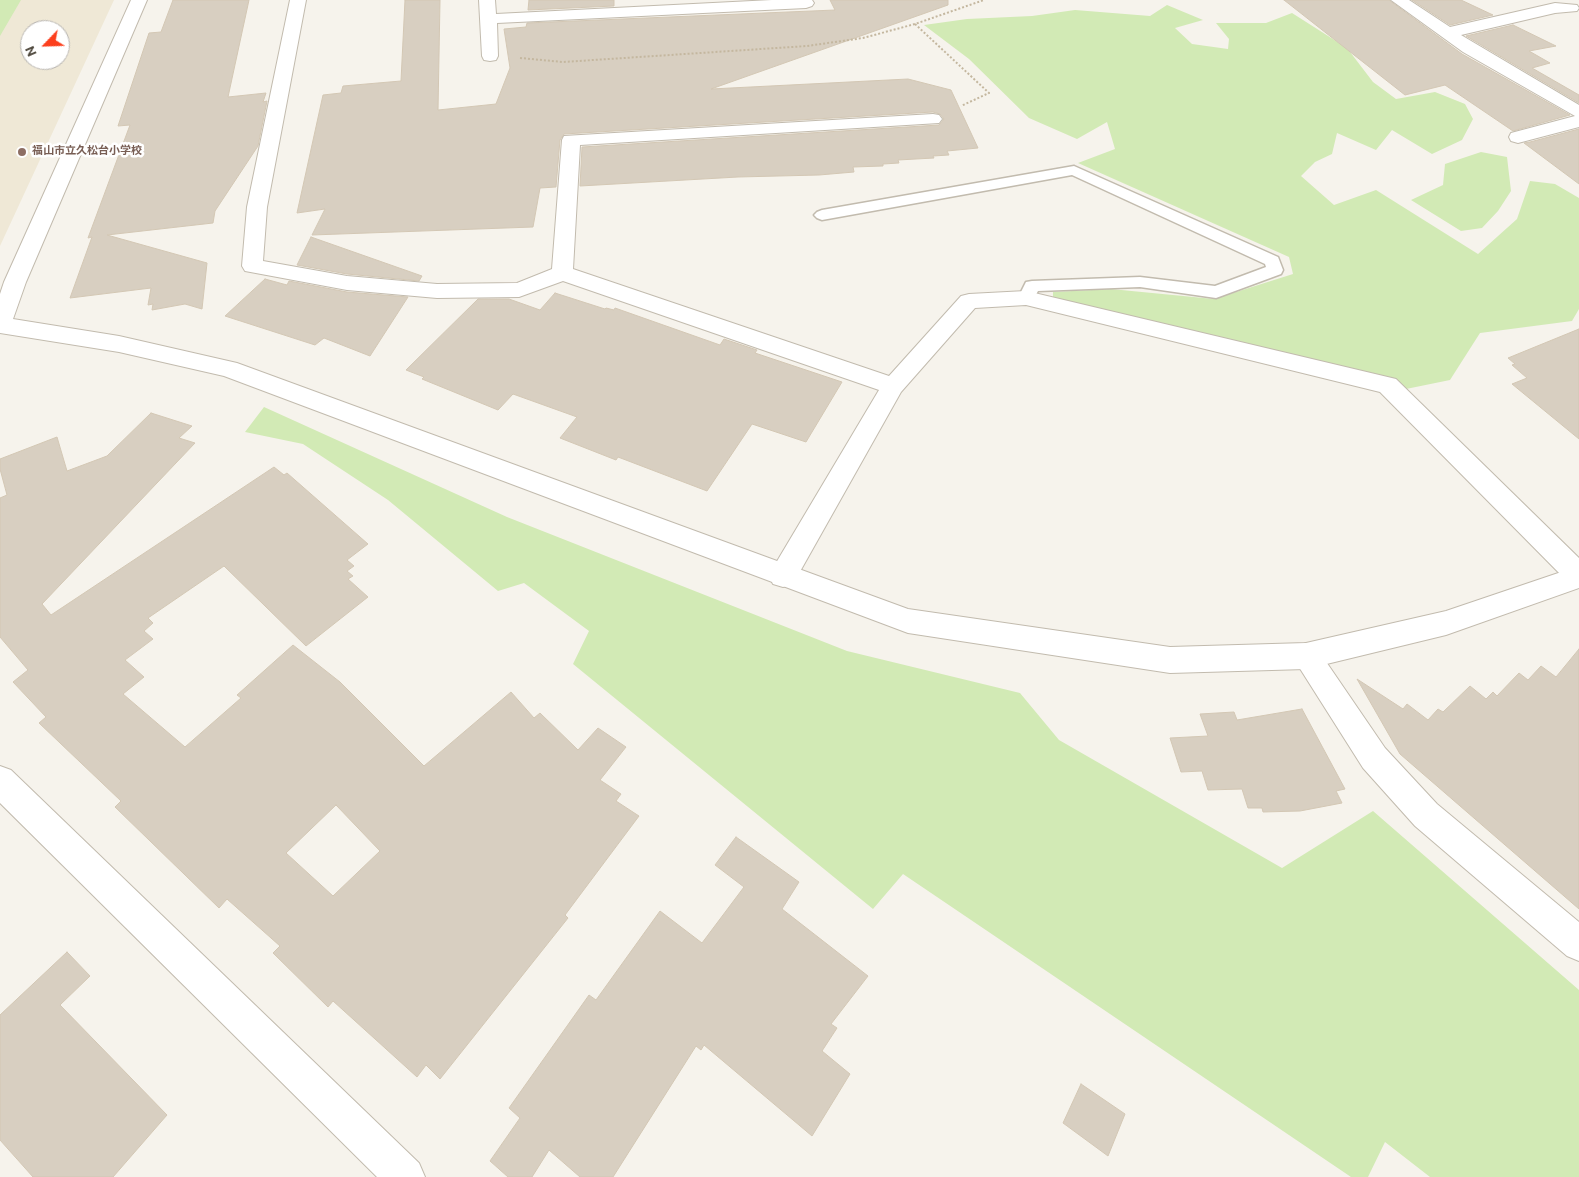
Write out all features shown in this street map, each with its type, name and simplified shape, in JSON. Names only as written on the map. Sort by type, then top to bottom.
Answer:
[{"type":"street","points":[[139,0],[14,282],[0,325],[119,344],[228,370],[782,576],[908,621],[1170,660],[1306,656],[1446,622],[1579,576],[1388,385],[1026,298],[969,301],[893,386],[782,576]]},
{"type":"street","points":[[298,0],[257,207],[252,266],[348,283],[438,291],[520,290],[562,273],[893,386]]},
{"type":"street","points":[[487,0],[490,56]]},
{"type":"street","points":[[489,19],[806,3],[804,0]]},
{"type":"street","points":[[1399,0],[1469,48],[1579,112]]},
{"type":"street","points":[[1447,33],[1555,8],[1571,8]]},
{"type":"street","points":[[562,273],[571,140],[933,119]]},
{"type":"street","points":[[1518,137],[1579,121]]},
{"type":"street","points":[[1306,656],[1374,758],[1426,815],[1579,944]]},
{"type":"street","points":[[0,781],[405,1177]]},
{"type":"lane","points":[[822,215],[1074,170],[1272,261],[1275,270],[1216,292],[1140,282],[1032,286],[1026,298]]},
{"type":"path","points":[[490,56],[563,62],[807,46],[863,38],[915,24],[984,0]]},
{"type":"path","points":[[915,24],[989,93],[933,119]]},
{"type":"shaded area","name":"福山市立久松台小学校","points":[[0,0],[114,0],[0,246]]},
{"type":"green space","points":[[0,0],[21,0],[0,36]]},
{"type":"green space","points":[[1167,5],[1203,20],[1175,28],[1192,44],[1228,49],[1229,39],[1216,23],[1266,23],[1292,13],[1347,48],[1373,82],[1396,99],[1435,92],[1465,104],[1473,119],[1462,140],[1432,154],[1392,130],[1376,150],[1337,133],[1332,154],[1315,162],[1301,176],[1334,205],[1376,190],[1478,254],[1517,219],[1530,181],[1555,184],[1579,198],[1579,309],[1572,321],[1480,333],[1450,380],[1406,389],[1053,300],[1053,292],[1111,289],[1214,299],[1293,274],[1289,257],[1078,163],[1115,149],[1107,122],[1077,139],[1029,118],[969,59],[924,25],[967,19],[1032,16],[1075,10],[1150,16]]},
{"type":"green space","points":[[1481,152],[1507,157],[1511,191],[1498,211],[1482,228],[1461,231],[1411,200],[1443,185],[1445,164]]},
{"type":"green space","points":[[264,407],[507,517],[847,651],[1020,693],[1059,740],[1282,868],[1373,811],[1579,990],[1579,1177],[1430,1177],[1385,1142],[1368,1177],[1351,1177],[903,874],[873,909],[573,664],[589,631],[524,583],[498,591],[388,500],[303,444],[245,432]]},
{"type":"building","points":[[173,0],[249,0],[228,97],[266,93],[263,102],[267,101],[258,146],[215,211],[213,223],[107,235],[207,263],[202,309],[185,304],[152,310],[153,304],[148,305],[151,288],[70,298],[92,237],[88,238],[130,125],[118,126],[149,33],[161,32]]},
{"type":"building","points":[[405,0],[440,0],[438,110],[496,104],[510,68],[504,29],[526,27],[527,23],[835,10],[830,0],[948,0],[948,5],[711,89],[908,79],[951,90],[978,148],[947,151],[949,155],[933,156],[934,158],[898,160],[899,163],[883,164],[883,166],[853,167],[854,172],[580,186],[582,147],[939,125],[944,119],[940,114],[933,112],[564,134],[560,140],[556,187],[540,188],[533,227],[312,235],[325,209],[297,213],[323,95],[341,93],[343,86],[401,81]]},
{"type":"building","points":[[529,0],[614,0],[614,6],[528,10]]},
{"type":"building","points":[[1284,0],[1389,0],[1462,54],[1570,115],[1513,131],[1445,85],[1405,95]]},
{"type":"building","points":[[1412,0],[1461,0],[1493,15],[1450,25]]},
{"type":"building","points":[[1513,25],[1556,46],[1529,51],[1550,63],[1532,68],[1579,95],[1579,103],[1466,36]]},
{"type":"building","points":[[1579,129],[1579,184],[1524,143],[1530,142]]},
{"type":"building","points":[[311,237],[422,276],[419,281],[347,274],[297,265]]},
{"type":"building","points":[[265,279],[287,285],[289,281],[347,292],[408,297],[370,356],[324,338],[315,345],[225,316]]},
{"type":"building","points":[[555,293],[605,309],[614,310],[615,308],[720,345],[724,339],[757,350],[755,353],[842,382],[806,442],[752,424],[707,491],[618,457],[616,460],[560,438],[577,417],[513,394],[498,410],[422,379],[424,377],[406,370],[478,299],[509,299],[540,310]]},
{"type":"building","points":[[1579,329],[1579,439],[1512,384],[1527,378],[1512,365],[1515,364],[1508,358]]},
{"type":"building","points":[[151,413],[192,426],[179,438],[195,443],[42,604],[51,615],[274,467],[284,475],[287,473],[368,544],[347,560],[354,566],[347,571],[353,576],[348,579],[368,597],[306,646],[224,566],[148,618],[153,623],[144,631],[153,639],[125,660],[144,677],[123,694],[185,747],[241,698],[237,695],[293,645],[340,682],[424,766],[511,692],[534,718],[540,713],[578,750],[598,728],[626,747],[600,780],[621,794],[616,801],[639,816],[565,915],[568,918],[440,1079],[426,1065],[417,1077],[333,1001],[328,1007],[273,953],[280,946],[227,899],[219,908],[115,807],[121,801],[39,723],[46,717],[13,682],[28,670],[0,637],[0,498],[7,495],[0,469],[0,459],[57,437],[67,471],[107,456]],"holes":[[[336,805],[380,851],[333,896],[286,853]]]},
{"type":"building","points":[[1579,649],[1579,909],[1400,754],[1357,679],[1403,709],[1407,704],[1428,720],[1438,709],[1443,712],[1470,686],[1486,699],[1493,692],[1497,696],[1519,673],[1528,680],[1541,666],[1556,677]]},
{"type":"building","points":[[1302,709],[1345,789],[1336,791],[1342,803],[1300,811],[1263,812],[1262,808],[1248,808],[1242,789],[1208,790],[1202,771],[1181,772],[1170,738],[1208,736],[1200,714],[1234,712],[1237,720]]},
{"type":"building","points":[[736,837],[799,882],[782,909],[868,976],[831,1024],[837,1028],[822,1051],[850,1074],[812,1136],[704,1045],[701,1050],[696,1046],[613,1177],[580,1177],[549,1150],[532,1177],[508,1177],[490,1161],[520,1118],[509,1108],[589,995],[596,1000],[660,911],[702,943],[744,887],[715,865]]},
{"type":"building","points":[[67,952],[90,976],[60,1005],[167,1115],[113,1177],[33,1177],[0,1140],[0,1015]]},
{"type":"building","points":[[1081,1084],[1125,1114],[1108,1156],[1063,1123]]},
{"type":"place","name":"福山市立久松台小学校","points":[[22,152]]}]
